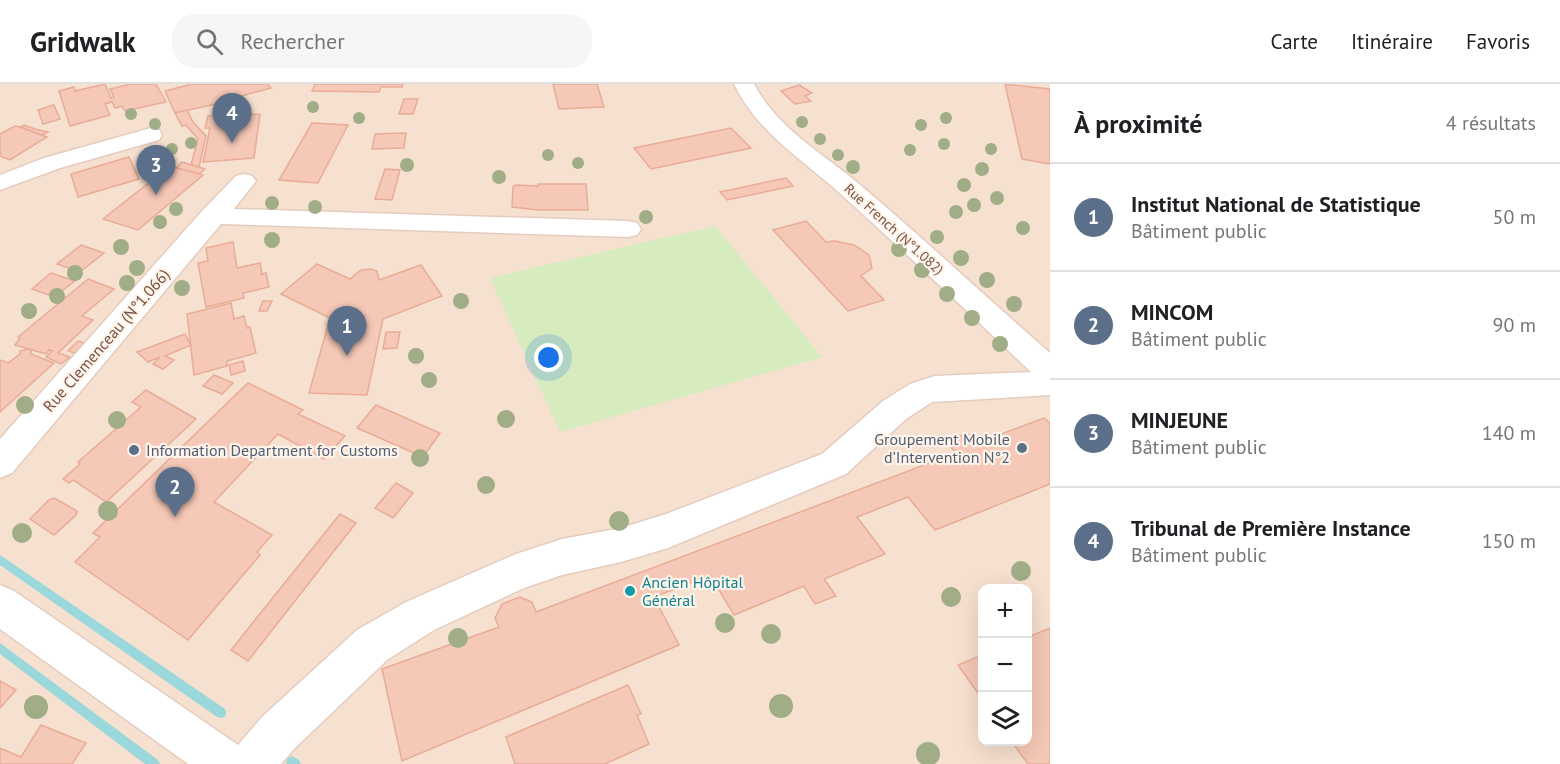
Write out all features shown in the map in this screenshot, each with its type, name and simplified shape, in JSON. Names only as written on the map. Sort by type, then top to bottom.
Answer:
[{"type":"street","name":"Rue French (N°1.082)","points":[[744,84],[759,109],[780,133],[850,189],[1050,370]]},
{"type":"street","points":[[0,183],[52,163],[151,135]]},
{"type":"street","name":"Rue Clemenceau (N°1.066)","points":[[0,463],[244,181]]},
{"type":"street","points":[[212,216],[628,229]]},
{"type":"street","points":[[252,764],[278,733],[372,645],[420,616],[516,572],[562,557],[621,545],[668,531],[834,464],[856,450],[875,429],[921,391],[934,388],[1050,383]]},
{"type":"street","points":[[0,605],[226,764]]},
{"type":"shaded area","points":[[0,84],[1050,84],[1050,764],[0,764]]},
{"type":"green space","points":[[715,226],[822,357],[560,432],[490,278]]},
{"type":"building","points":[[105,84],[111,98],[114,97],[110,89],[131,84],[156,84],[166,102],[125,111],[122,106],[115,108],[112,102],[105,104],[110,115],[70,126],[59,91],[74,87],[75,91]]},
{"type":"building","points":[[192,84],[268,84],[271,88],[234,98],[235,100],[175,113],[165,91]]},
{"type":"building","points":[[315,84],[403,84],[402,87],[381,87],[379,92],[312,91]]},
{"type":"building","points":[[553,84],[597,84],[604,107],[559,109]]},
{"type":"building","points":[[1005,84],[1050,89],[1050,164],[1022,159]]},
{"type":"building","points":[[799,85],[812,93],[805,96],[811,101],[795,104],[781,91]]},
{"type":"building","points":[[404,99],[418,99],[413,114],[399,114]]},
{"type":"building","points":[[54,105],[60,119],[43,124],[38,110]]},
{"type":"building","points":[[187,110],[193,122],[206,136],[199,167],[191,165],[198,139],[186,125],[182,126],[175,113]]},
{"type":"building","points":[[245,113],[245,115],[260,114],[254,158],[203,162],[210,128],[205,128],[208,116]]},
{"type":"building","points":[[312,123],[348,125],[318,183],[279,180]]},
{"type":"building","points":[[24,125],[48,132],[42,135],[20,127]]},
{"type":"building","points":[[15,126],[47,137],[10,160],[0,156],[0,134]]},
{"type":"building","points":[[731,128],[751,148],[651,169],[634,148]]},
{"type":"building","points":[[406,133],[404,148],[372,149],[375,134]]},
{"type":"building","points":[[129,157],[139,179],[78,197],[71,174]]},
{"type":"building","points":[[182,162],[205,169],[199,174],[176,168]]},
{"type":"building","points":[[170,166],[203,175],[138,230],[103,219]]},
{"type":"building","points":[[385,169],[400,170],[392,200],[375,199]]},
{"type":"building","points":[[786,178],[793,186],[727,200],[720,192]]},
{"type":"building","points":[[538,184],[586,184],[588,210],[538,210],[512,207],[513,187],[516,185],[538,186]]},
{"type":"building","points":[[806,221],[826,242],[835,241],[854,245],[869,255],[872,268],[861,276],[884,300],[848,311],[773,230]]},
{"type":"building","points":[[233,242],[237,268],[260,263],[262,274],[266,273],[269,287],[243,293],[244,298],[206,307],[198,263],[208,261],[206,248]]},
{"type":"building","points":[[81,245],[104,253],[80,272],[57,264]]},
{"type":"building","points":[[317,264],[350,279],[361,270],[371,269],[377,271],[379,280],[421,265],[442,296],[383,319],[367,395],[309,393],[330,318],[281,294]]},
{"type":"building","points":[[51,273],[75,281],[54,297],[32,289]]},
{"type":"building","points":[[88,279],[114,289],[82,316],[93,320],[58,353],[70,357],[61,364],[46,357],[52,351],[49,350],[46,354],[15,345],[20,338],[18,337]]},
{"type":"building","points":[[263,301],[272,301],[267,311],[259,311]]},
{"type":"building","points":[[231,303],[234,319],[244,316],[247,328],[250,327],[256,353],[227,361],[227,366],[194,375],[187,314]]},
{"type":"building","points":[[386,332],[400,332],[397,348],[383,349]]},
{"type":"building","points":[[185,334],[191,345],[165,356],[174,360],[163,369],[153,364],[160,357],[148,362],[137,352]]},
{"type":"building","points":[[78,341],[87,344],[78,354],[68,351]]},
{"type":"building","points":[[31,350],[31,354],[54,363],[0,412],[0,360],[8,363],[20,354],[20,351]]},
{"type":"building","points":[[243,361],[245,371],[231,375],[229,365]]},
{"type":"building","points":[[214,375],[233,383],[222,394],[203,386]]},
{"type":"building","points":[[248,383],[303,410],[298,414],[345,436],[324,459],[278,434],[214,502],[272,535],[257,552],[260,555],[188,640],[75,562],[100,537],[93,533]]},
{"type":"building","points":[[146,390],[196,419],[106,502],[73,480],[69,483],[63,479],[80,464],[78,462],[141,407],[132,402]]},
{"type":"building","points":[[376,405],[440,433],[423,457],[357,428]]},
{"type":"building","name":"Ancien Hôpital Général","points":[[1044,418],[1050,423],[1050,484],[935,530],[908,497],[857,517],[885,554],[824,579],[836,596],[815,604],[804,586],[734,615],[710,575],[654,597],[679,645],[402,761],[382,669],[499,627],[495,618],[502,604],[520,597],[532,602],[536,612],[956,453],[951,447],[953,439],[965,434],[979,437],[983,441]]},
{"type":"building","points":[[396,483],[413,493],[393,518],[375,508]]},
{"type":"building","points":[[54,498],[77,511],[76,515],[54,535],[30,519]]},
{"type":"building","points":[[340,514],[356,523],[248,661],[231,650]]},
{"type":"building","points":[[1050,628],[1050,764],[1028,764],[1015,746],[1032,746],[1032,635]]},
{"type":"building","points":[[978,657],[978,693],[958,665]]},
{"type":"building","points":[[0,681],[16,690],[0,708]]},
{"type":"building","points":[[628,685],[641,714],[637,715],[649,744],[605,764],[515,764],[506,737]]},
{"type":"building","points":[[41,725],[86,743],[72,764],[0,764],[0,748],[21,757]]},
{"type":"waterway","points":[[0,559],[221,713]]},
{"type":"waterway","points":[[0,648],[154,764]]},
{"type":"place","name":"Tribunal de Première Instance","points":[[232,143]]},
{"type":"place","name":"MINJEUNE","points":[[156,195]]},
{"type":"place","name":"Institut National de Statistique","points":[[347,356]]},
{"type":"place","name":"Groupement Mobile d’Intervention N°2","points":[[1022,448]]},
{"type":"place","name":"Information Department for Customs","points":[[134,450]]},
{"type":"place","name":"MINCOM","points":[[175,517]]},
{"type":"place","name":"Ancien Hôpital Général","points":[[630,591]]}]
